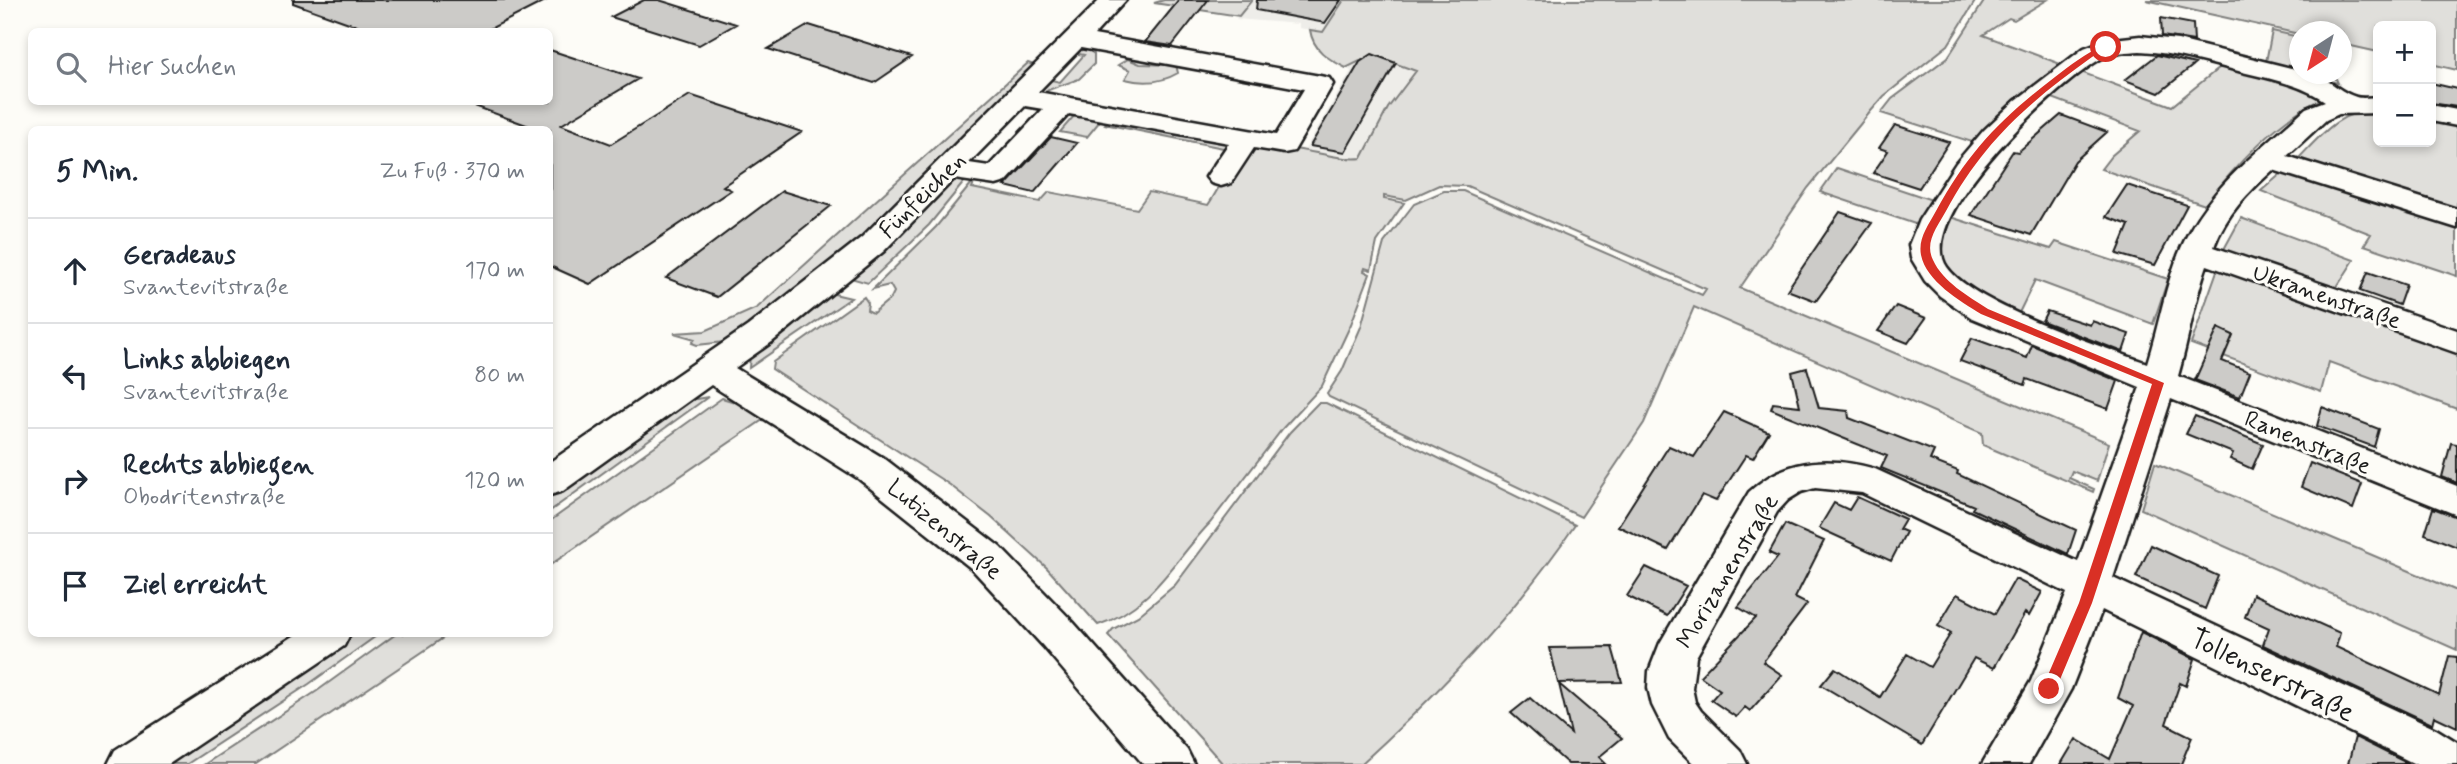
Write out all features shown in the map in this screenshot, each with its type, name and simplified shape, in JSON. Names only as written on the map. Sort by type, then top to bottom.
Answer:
[{"type":"street","name":"Fünfeichen","points":[[553,479],[710,369],[831,279],[873,244],[1114,0]]},
{"type":"street","points":[[1020,97],[1284,145],[1320,84],[1075,39]]},
{"type":"street","name":"Ranenstraße","points":[[2363,105],[2297,78],[2190,52],[2154,46],[2106,47],[2092,53],[2022,106],[1982,147],[1957,181],[1925,240],[1926,258],[1958,295],[1984,311],[2457,501]]},
{"type":"street","points":[[947,169],[996,176],[1062,105]]},
{"type":"street","points":[[2006,764],[2049,689],[2071,641],[2158,383],[2177,321],[2179,298],[2204,232],[2228,196],[2316,114],[2335,106],[2363,105]]},
{"type":"street","points":[[2436,114],[2457,118]]},
{"type":"street","points":[[1222,177],[1246,139]]},
{"type":"street","points":[[2267,159],[2457,219]]},
{"type":"street","name":"Ukranenstraße","points":[[2196,251],[2457,342]]},
{"type":"street","name":"Lutizenstraße","points":[[710,369],[872,469],[986,558],[1058,634],[1171,764]]},
{"type":"street","name":"Morizanenstraße","points":[[1724,764],[1685,725],[1674,705],[1670,688],[1671,671],[1675,655],[1763,502],[1784,482],[1818,474],[1857,477],[2091,586]]},
{"type":"street","name":"Tollenserstraße","points":[[2091,586],[2420,743],[2454,764]]},
{"type":"street","points":[[131,764],[325,637]]},
{"type":"shaded area","points":[[1164,0],[1252,0],[1239,16],[1154,3]]},
{"type":"shaded area","points":[[1252,0],[1344,0],[1323,32],[1299,28],[1299,24],[1236,19]]},
{"type":"shaded area","points":[[1344,0],[1976,0],[1948,45],[1884,96],[1871,111],[1808,188],[1740,288],[2109,443],[2097,481],[2072,471],[2069,478],[2094,489],[2093,492],[1983,445],[1982,433],[1694,307],[1644,423],[1581,517],[1329,397],[1327,394],[1342,371],[1361,327],[1384,243],[1414,204],[1444,191],[1463,191],[1702,295],[1706,289],[1467,186],[1439,185],[1406,200],[1384,196],[1384,199],[1404,203],[1377,242],[1371,270],[1365,268],[1364,271],[1370,274],[1351,324],[1322,386],[1283,428],[1161,582],[1133,607],[1098,625],[1047,568],[991,517],[950,485],[772,369],[773,362],[864,297],[868,303],[867,310],[873,313],[891,298],[894,292],[890,285],[873,289],[936,227],[976,178],[972,188],[1040,202],[1049,192],[1137,209],[1149,192],[1208,205],[1237,159],[1248,151],[1262,147],[1362,158],[1388,108],[1416,71],[1372,55],[1346,68],[1322,53],[1314,43],[1310,30],[1323,32]]},
{"type":"shaded area","points":[[1985,0],[2047,0],[2014,20],[2009,18],[1983,35],[2066,66],[1975,143],[1881,113],[1892,99],[1948,57]]},
{"type":"shaded area","points":[[2146,0],[2457,0],[2457,70],[2436,65],[2436,21],[2373,21],[2373,51],[2352,46],[2352,21],[2289,21],[2289,32]]},
{"type":"shaded area","points":[[2272,31],[2289,35],[2289,72],[2265,67]]},
{"type":"shaded area","points":[[1090,45],[1094,64],[1079,79],[1048,90],[1040,98],[1033,94],[1047,79],[1060,82],[1084,55],[1073,53]]},
{"type":"shaded area","points":[[1372,54],[1417,71],[1388,108],[1362,158],[1342,159],[1304,151],[1351,71],[1346,68]]},
{"type":"shaded area","points":[[1128,59],[1140,64],[1176,65],[1178,73],[1152,82],[1125,79],[1130,70],[1118,65]]},
{"type":"shaded area","points":[[1028,63],[1036,66],[865,240],[734,341],[697,345],[692,343],[695,339],[674,333],[705,331],[757,308]]},
{"type":"shaded area","points":[[2225,63],[2289,79],[2289,84],[2300,84],[2322,99],[2273,131],[2229,175],[2205,205],[2101,169],[2111,156],[2140,131],[2047,96],[2081,72],[2172,106]]},
{"type":"shaded area","points":[[2373,111],[2373,147],[2436,147],[2436,119],[2457,123],[2457,215],[2294,163],[2331,127],[2352,114]]},
{"type":"shaded area","points":[[1062,113],[1104,116],[1087,137],[1060,132],[1074,116]]},
{"type":"shaded area","points":[[1110,118],[1232,142],[1233,150],[1105,124]]},
{"type":"shaded area","points":[[1837,168],[1935,201],[1921,226],[1820,192]]},
{"type":"shaded area","points":[[2283,172],[2457,223],[2457,276],[2364,245],[2371,234],[2261,191]]},
{"type":"shaded area","points":[[969,176],[929,225],[868,283],[854,279],[851,274],[949,178]]},
{"type":"shaded area","points":[[1947,216],[2051,249],[2056,242],[2168,279],[2153,324],[2035,280],[2016,319],[1945,275],[1934,244]]},
{"type":"shaded area","points":[[2241,218],[2354,260],[2333,293],[2223,251]]},
{"type":"shaded area","points":[[2218,268],[2457,347],[2457,409],[2329,362],[2321,392],[2191,344]]},
{"type":"shaded area","points":[[830,293],[851,298],[749,368],[750,355]]},
{"type":"shaded area","points":[[708,397],[553,509],[553,491],[669,409],[690,400]]},
{"type":"shaded area","points":[[722,398],[748,406],[767,417],[553,563],[553,519]]},
{"type":"shaded area","points":[[1318,403],[1326,403],[1575,525],[1502,620],[1448,680],[1361,764],[1223,764],[1108,635],[1113,629],[1138,616],[1175,585],[1290,432]]},
{"type":"shaded area","points":[[2155,463],[2457,591],[2457,650],[2141,509]]},
{"type":"shaded area","points":[[346,637],[375,637],[187,764],[157,764],[247,706]]},
{"type":"shaded area","points":[[392,637],[445,637],[256,764],[205,764],[317,691]]},
{"type":"building","points":[[293,0],[547,0],[492,28],[363,28],[293,3]]},
{"type":"building","points":[[644,0],[659,0],[736,24],[699,45],[611,17]]},
{"type":"building","points":[[1179,0],[1208,0],[1172,46],[1145,42]]},
{"type":"building","points":[[1257,0],[1341,0],[1325,23],[1256,10]]},
{"type":"building","points":[[2161,18],[2193,24],[2194,41],[2162,36]]},
{"type":"building","points":[[809,25],[912,57],[874,83],[768,49]]},
{"type":"building","points":[[553,51],[638,79],[561,125],[611,144],[690,95],[802,132],[723,186],[731,190],[590,284],[553,267],[553,126],[529,126],[472,105],[553,105]]},
{"type":"building","points":[[1372,54],[1396,63],[1345,152],[1310,146],[1360,62]]},
{"type":"building","points":[[2157,55],[2195,64],[2159,93],[2125,80]]},
{"type":"building","points":[[2436,84],[2457,89],[2457,107],[2436,104]]},
{"type":"building","points":[[2061,115],[2107,132],[2075,161],[2031,235],[1971,215],[2013,151],[2018,152]]},
{"type":"building","points":[[1895,125],[1949,142],[1919,188],[1873,173],[1888,151],[1879,148]]},
{"type":"building","points":[[1051,137],[1077,143],[1034,193],[1005,186]]},
{"type":"building","points":[[2127,185],[2187,205],[2155,265],[2117,254],[2129,225],[2106,217]]},
{"type":"building","points":[[782,191],[831,206],[717,297],[666,278]]},
{"type":"building","points":[[1840,212],[1872,223],[1816,301],[1787,290]]},
{"type":"building","points":[[2368,272],[2406,285],[2399,305],[2360,291]]},
{"type":"building","points":[[1896,306],[1926,318],[1908,343],[1878,331]]},
{"type":"building","points":[[2047,311],[2090,325],[2092,321],[2129,334],[2123,352],[2042,321]]},
{"type":"building","points":[[2218,328],[2233,335],[2222,361],[2250,372],[2240,397],[2195,380]]},
{"type":"building","points":[[1972,338],[2027,358],[2032,345],[2118,381],[2108,409],[2027,379],[2025,385],[1960,361]]},
{"type":"building","points":[[1807,368],[1819,408],[1848,411],[1849,418],[1934,451],[1930,460],[1958,471],[1957,474],[2076,530],[2068,554],[1972,509],[1974,506],[1881,468],[1887,456],[1771,409],[1773,403],[1800,406],[1792,372]]},
{"type":"building","points":[[2322,407],[2379,429],[2374,447],[2317,426]]},
{"type":"building","points":[[1724,412],[1769,432],[1753,458],[1746,455],[1716,501],[1702,495],[1668,550],[1618,526],[1669,446],[1694,457]]},
{"type":"building","points":[[2195,416],[2263,444],[2252,469],[2230,459],[2233,453],[2186,434]]},
{"type":"building","points":[[2451,443],[2457,444],[2457,483],[2442,477]]},
{"type":"building","points":[[2310,463],[2362,484],[2353,509],[2301,487]]},
{"type":"building","points":[[1857,497],[1905,519],[1899,529],[1906,532],[1891,561],[1819,528],[1834,503],[1849,510]]},
{"type":"building","points":[[2433,508],[2457,517],[2457,547],[2425,534]]},
{"type":"building","points":[[1785,524],[1824,541],[1795,598],[1807,604],[1763,662],[1782,675],[1750,711],[1745,707],[1736,717],[1711,700],[1720,690],[1700,676],[1756,618],[1738,607],[1778,557],[1769,553]]},
{"type":"building","points":[[2151,545],[2218,576],[2205,609],[2136,577]]},
{"type":"building","points":[[1646,567],[1686,586],[1667,616],[1627,596]]},
{"type":"building","points":[[2015,579],[2042,592],[2029,616],[2025,613],[1994,668],[1974,658],[1922,745],[1821,685],[1835,668],[1880,697],[1907,654],[1930,667],[1951,633],[1938,626],[1957,594],[1995,614]]},
{"type":"building","points":[[2253,594],[2340,633],[2336,647],[2439,695],[2449,656],[2457,657],[2457,727],[2434,716],[2432,724],[2263,645],[2269,628],[2245,617]]},
{"type":"building","points":[[2141,632],[2195,659],[2186,686],[2180,683],[2166,724],[2192,737],[2181,764],[2061,764],[2076,739],[2110,759],[2133,706],[2118,698]]},
{"type":"building","points":[[1612,647],[1622,682],[1558,683],[1550,648]]},
{"type":"building","points":[[1559,684],[1622,738],[1599,757],[1606,764],[1568,764],[1511,713],[1530,698],[1571,734]]},
{"type":"building","points":[[2355,737],[2409,764],[2348,764]]},
{"type":"route","points":[[2049,689],[2085,603],[2158,383],[1984,311],[1958,295],[1938,275],[1926,258],[1925,240],[1957,181],[1982,147],[2022,106],[2092,53],[2106,47]]}]
